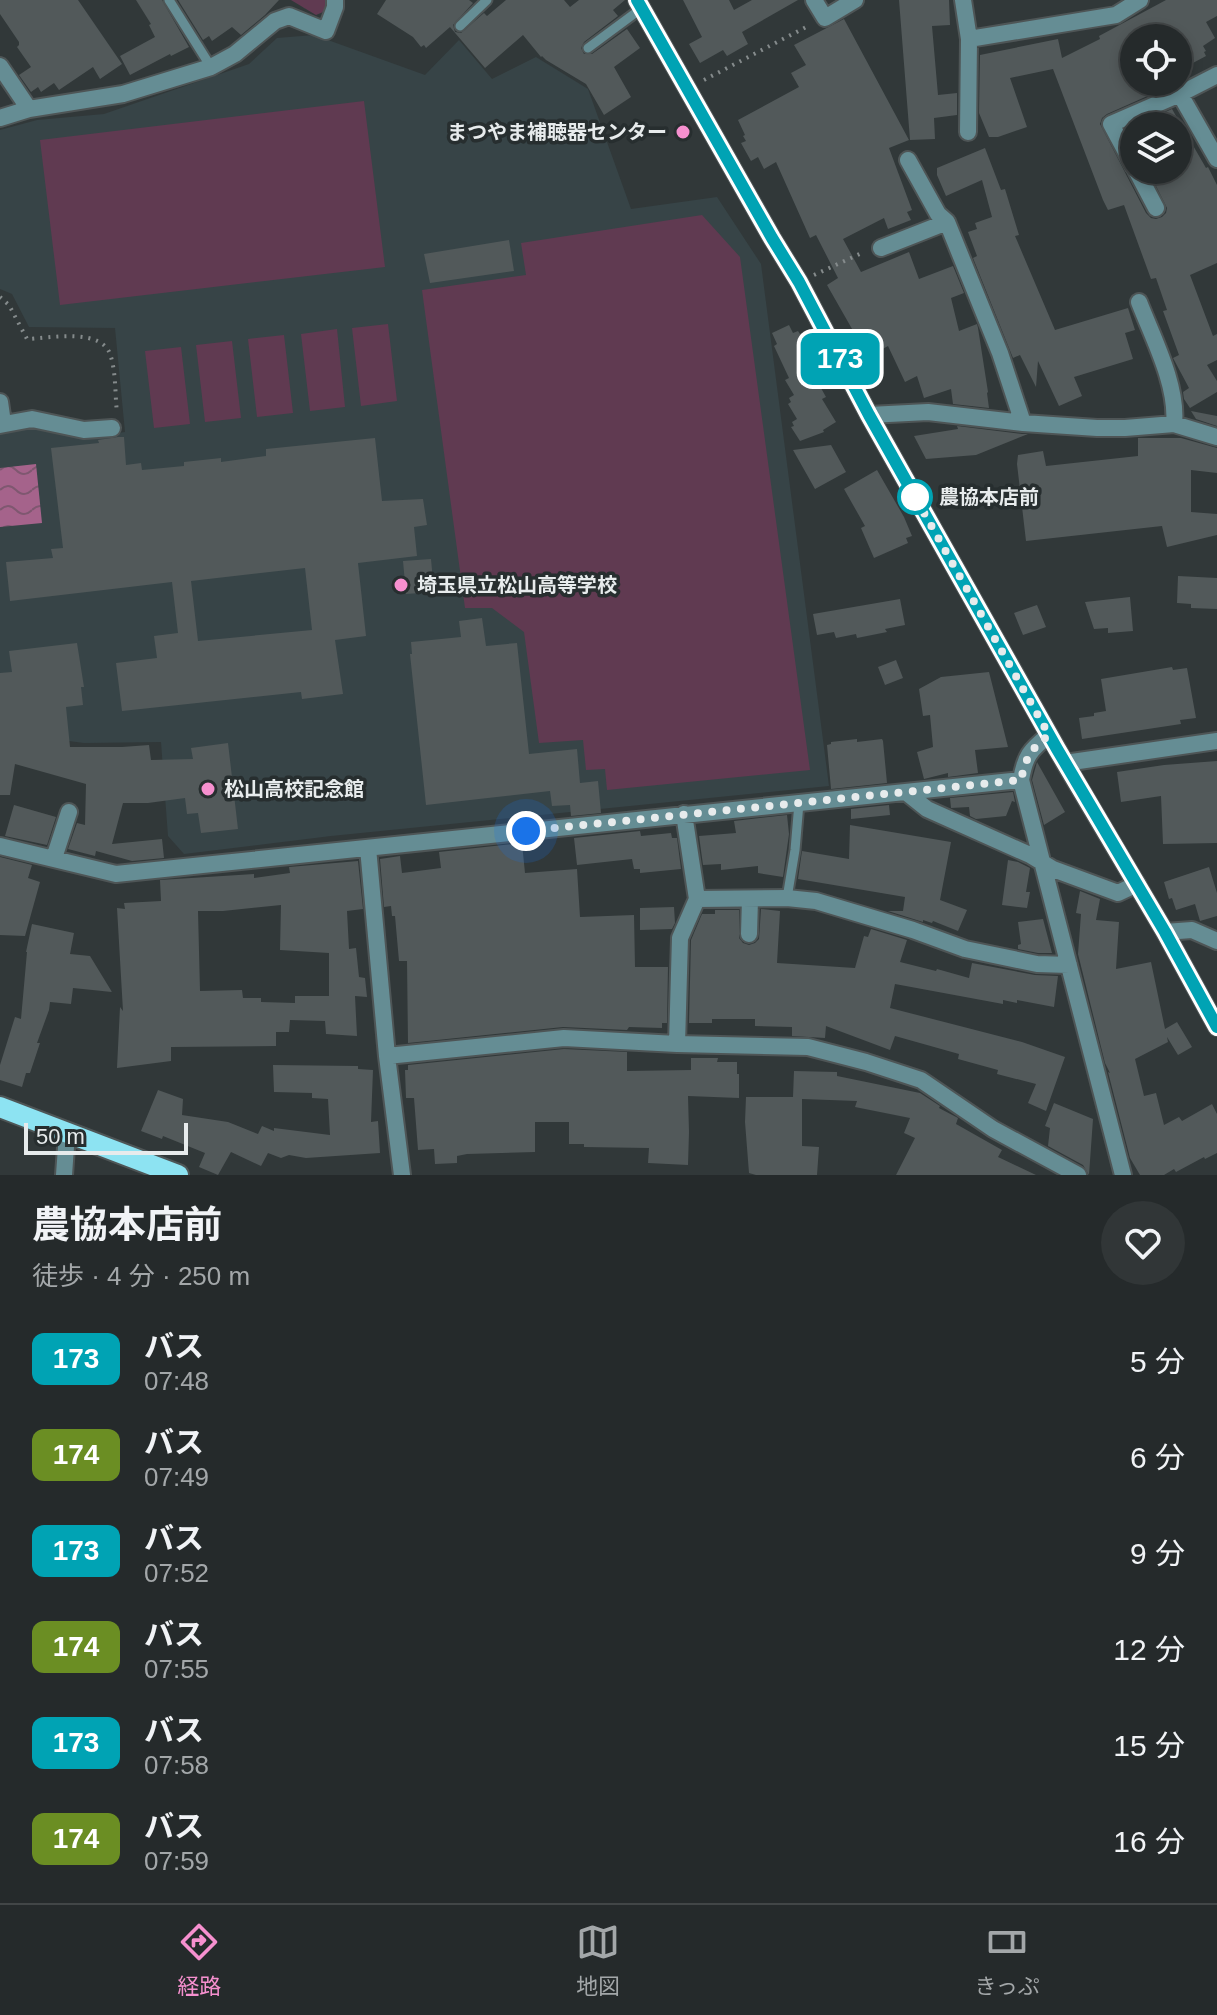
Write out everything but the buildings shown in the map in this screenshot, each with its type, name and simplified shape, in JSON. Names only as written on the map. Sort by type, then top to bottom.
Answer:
[{"type":"main road","points":[[639,4],[799,282],[869,415],[1049,735],[1217,1027]]},
{"type":"main road","points":[[0,1107],[178,1175]]},
{"type":"street","points":[[0,118],[29,109],[123,94],[211,67],[235,54],[275,21],[289,16],[326,31],[335,0]]},
{"type":"street","points":[[814,0],[825,18],[855,0]]},
{"type":"street","points":[[963,0],[969,39],[968,132]]},
{"type":"street","points":[[969,39],[1116,15],[1140,0]]},
{"type":"street","points":[[0,66],[29,109]]},
{"type":"street","points":[[1192,83],[1217,75]]},
{"type":"street","points":[[1133,112],[1162,96]]},
{"type":"street","points":[[1181,96],[1217,159]]},
{"type":"street","points":[[1120,119],[1111,124],[1120,140]]},
{"type":"street","points":[[908,160],[938,214],[947,222],[1000,353],[1023,423]]},
{"type":"street","points":[[1143,184],[1156,208]]},
{"type":"street","points":[[881,248],[947,222]]},
{"type":"street","points":[[1139,302],[1166,373],[1175,411],[1174,424]]},
{"type":"street","points":[[0,402],[2,424],[32,419],[84,430],[112,428]]},
{"type":"street","points":[[869,415],[928,412],[1023,423],[1125,428],[1174,424],[1217,437]]},
{"type":"street","points":[[1049,735],[1034,747],[1025,760],[1021,780],[1123,1175]]},
{"type":"street","points":[[1065,763],[1217,741]]},
{"type":"street","points":[[0,846],[116,874],[1021,780]]},
{"type":"street","points":[[907,793],[927,809],[1053,869],[1118,893],[1137,884]]},
{"type":"street","points":[[54,858],[69,812]]},
{"type":"street","points":[[677,1044],[680,938],[697,899],[684,814]]},
{"type":"street","points":[[368,848],[387,1056],[402,1175]]},
{"type":"street","points":[[697,899],[787,898],[816,901],[965,949],[1037,964],[1069,965]]},
{"type":"street","points":[[749,934],[750,899]]},
{"type":"street","points":[[1165,932],[1192,930],[1217,941]]},
{"type":"street","points":[[387,1056],[564,1038],[808,1047],[921,1080],[993,1129],[1078,1175]]},
{"type":"street","points":[[64,1175],[67,1133]]},
{"type":"lane","points":[[169,0],[211,67]]},
{"type":"lane","points":[[460,26],[487,0]]},
{"type":"lane","points":[[588,48],[639,4]]},
{"type":"lane","points":[[787,898],[799,803]]},
{"type":"path","points":[[688,88],[825,18]]},
{"type":"path","points":[[799,282],[875,247],[881,248]]},
{"type":"path","points":[[0,297],[9,305],[27,339],[88,336],[103,342],[111,354],[117,417],[112,428]]},
{"type":"shaded area","name":"埼玉県立松山高等学校","points":[[314,35],[425,75],[459,40],[492,79],[536,57],[588,89],[631,209],[717,197],[761,264],[829,786],[331,836],[184,854],[168,836],[161,742],[84,743],[0,732],[0,434],[28,427],[80,438],[125,432],[115,328],[29,327],[12,294],[0,289],[0,130],[37,120],[104,114],[249,64],[277,38]]},
{"type":"green space","points":[[291,0],[329,0],[326,10],[316,15]]},
{"type":"green space","points":[[364,101],[385,267],[60,305],[40,140]]},
{"type":"green space","points":[[702,215],[740,257],[810,770],[607,790],[605,769],[586,770],[583,740],[539,743],[524,632],[492,608],[465,608],[422,290],[526,275],[521,243]]},
{"type":"green space","points":[[388,324],[397,401],[361,406],[352,328]]},
{"type":"green space","points":[[337,329],[345,407],[310,411],[301,334]]},
{"type":"green space","points":[[284,335],[293,413],[257,417],[248,339]]},
{"type":"green space","points":[[232,341],[241,418],[205,422],[196,345]]},
{"type":"green space","points":[[181,347],[190,424],[154,428],[145,351]]},
{"type":"water","points":[[36,464],[42,523],[0,527],[0,468]]},
{"type":"bus line","name":"173","points":[[637,0],[799,282],[869,415],[1057,749],[1217,1027]]},
{"type":"place","name":"まつやま補聴器センター","points":[[683,132]]},
{"type":"place","name":"農協本店前","points":[[915,497]]},
{"type":"place","name":"埼玉県立松山高等学校","points":[[401,585]]},
{"type":"place","name":"松山高校記念館","points":[[208,789]]},
{"type":"route","points":[[526,831],[1021,780],[1025,760],[1034,747],[1049,735],[915,497]]}]
